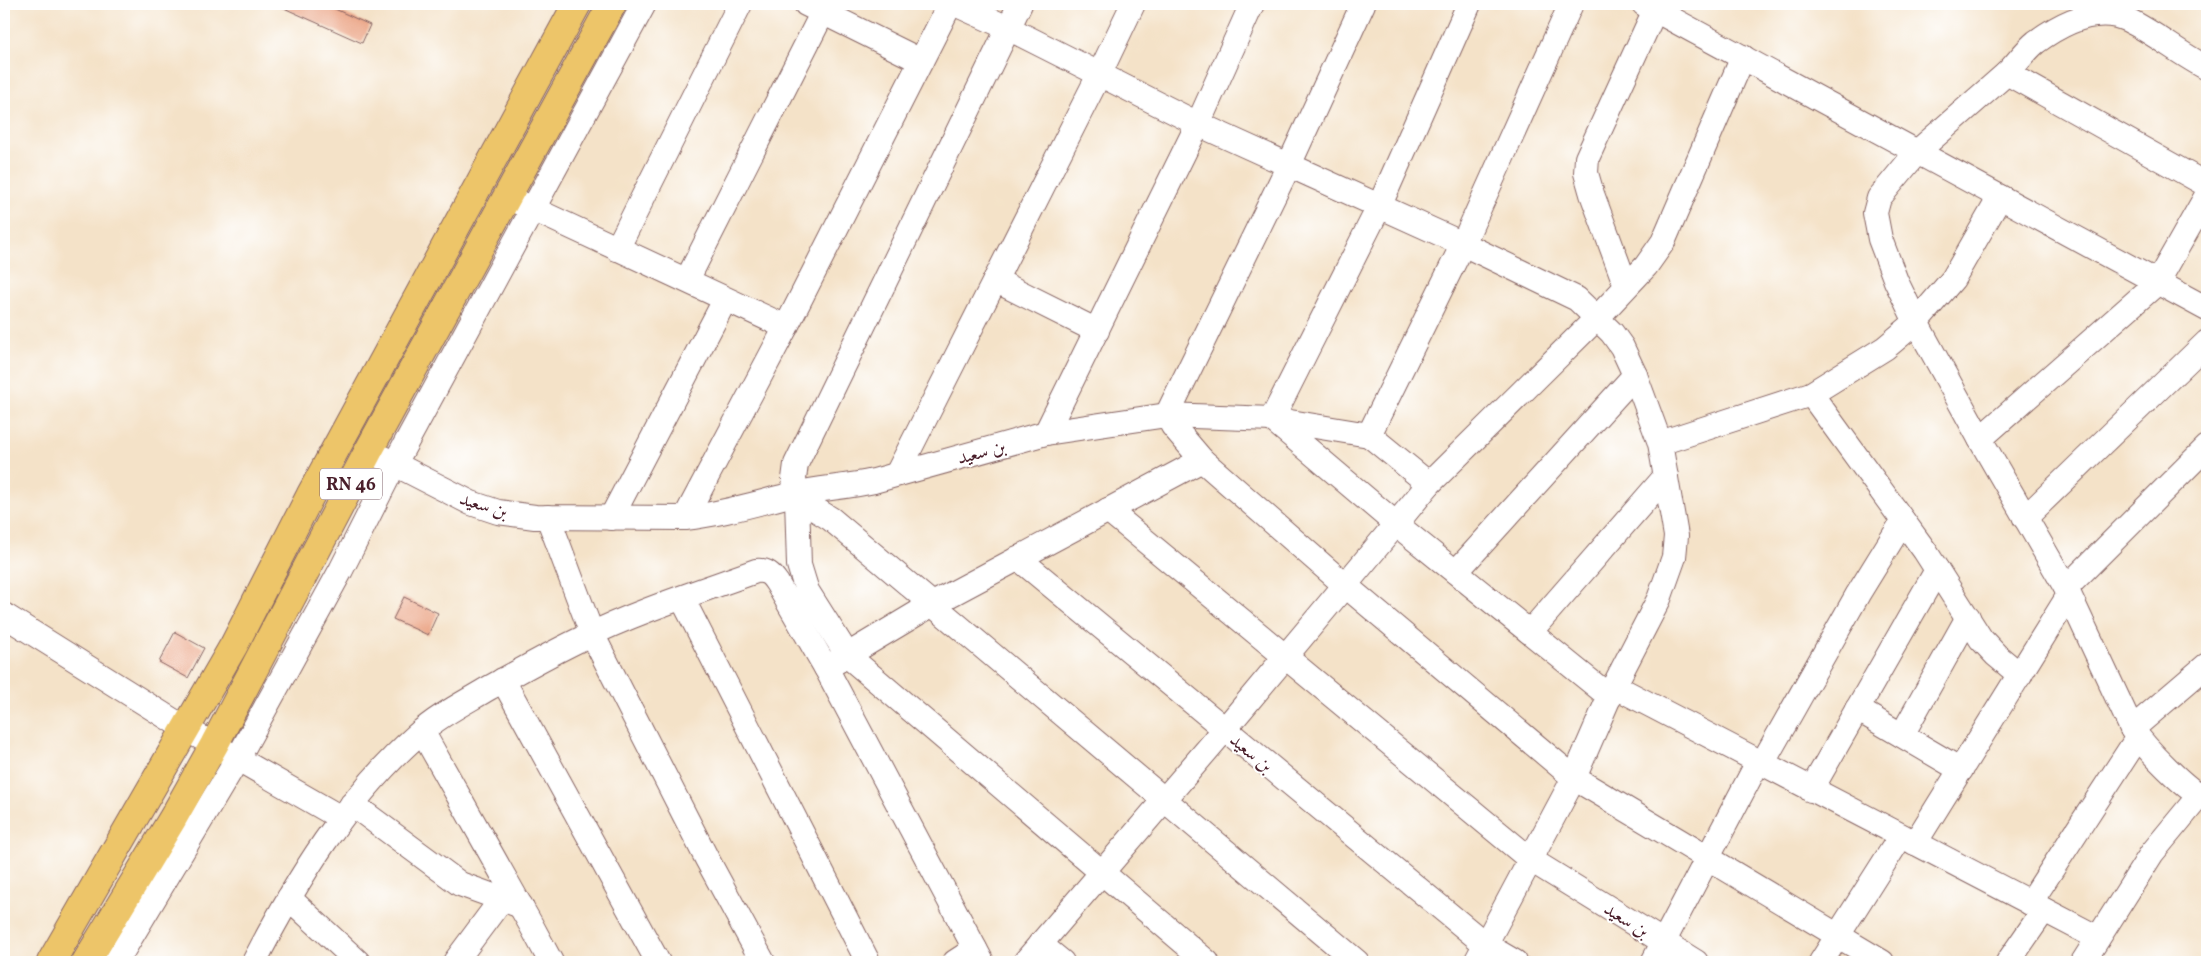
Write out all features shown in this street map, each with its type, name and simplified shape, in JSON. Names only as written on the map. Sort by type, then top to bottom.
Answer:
[{"type":"main road","name":"RN 46","points":[[51,962],[234,645],[310,496],[577,4]]},
{"type":"main road","name":"RN 46","points":[[86,962],[119,904],[173,818],[214,745],[369,450],[612,4]]},
{"type":"street","points":[[116,962],[238,758],[341,570],[394,464],[644,4]]},
{"type":"street","points":[[617,249],[740,4]]},
{"type":"street","points":[[685,518],[786,327],[950,4]]},
{"type":"street","points":[[955,4],[1008,28],[1198,124],[1463,244],[1577,299],[1612,333],[1622,347],[1636,375],[1660,443],[1676,536],[1674,558],[1659,599],[1612,692],[1574,778],[1481,954]]},
{"type":"street","points":[[1020,4],[796,464],[794,479],[799,565],[816,606],[848,656],[1207,962]]},
{"type":"street","points":[[897,474],[1133,4]]},
{"type":"street","points":[[1046,433],[1198,124],[1252,4]]},
{"type":"street","points":[[1363,4],[1289,165],[1168,415],[1173,426],[1202,460],[1346,586],[1574,778],[1882,962]]},
{"type":"street","points":[[1469,4],[1379,207],[1272,419],[1396,524],[1530,632],[1612,692],[1760,763],[2098,938]]},
{"type":"street","points":[[1430,484],[1369,434],[1463,244],[1571,4]]},
{"type":"street","points":[[687,280],[819,6],[920,62]]},
{"type":"street","points":[[1626,286],[1592,194],[1586,173],[1587,158],[1650,7],[2207,309]]},
{"type":"street","points":[[2083,962],[2152,854],[2205,795],[2135,733],[2067,592],[1916,322],[1896,281],[1880,239],[1875,213],[1879,198],[1917,152],[2007,73],[2035,43],[2083,16],[2104,14],[2127,20],[2207,68]]},
{"type":"street","points":[[1025,962],[1225,729],[1430,484],[1597,318],[1646,266],[1663,242],[1743,57]]},
{"type":"street","points":[[2007,73],[2207,184]]},
{"type":"street","points":[[1980,439],[2157,283],[2207,195]]},
{"type":"street","points":[[508,197],[786,327]]},
{"type":"street","points":[[1660,443],[1811,394],[1885,348],[1916,322],[1953,279],[2000,197]]},
{"type":"street","points":[[995,280],[1097,331]]},
{"type":"street","points":[[611,518],[725,300]]},
{"type":"street","points":[[2025,518],[2207,342]]},
{"type":"street","points":[[1456,572],[1636,375]]},
{"type":"street","points":[[1811,394],[1903,521],[1981,639],[1996,655],[2020,675]]},
{"type":"street","name":"بن سعيد","points":[[369,450],[471,503],[498,512],[548,517],[685,518],[736,510],[796,496],[849,487],[1046,433],[1168,415],[1272,419],[1369,434]]},
{"type":"street","points":[[1821,962],[1908,840],[1961,770],[2020,675],[2067,592],[2207,447]]},
{"type":"street","points":[[826,668],[931,604],[1202,460]]},
{"type":"street","points":[[1530,632],[1666,476]]},
{"type":"street","points":[[796,496],[831,519],[1357,962]]},
{"type":"street","name":"بن سعيد","points":[[1108,510],[1531,860],[1659,952],[1696,962]]},
{"type":"street","points":[[548,517],[592,634],[707,859],[763,962]]},
{"type":"street","points":[[1659,952],[1760,763],[1858,594],[1903,521]]},
{"type":"street","name":"بن سعيد","points":[[1018,558],[1225,729],[1481,954],[1515,962]]},
{"type":"street","points":[[1811,790],[1937,570]]},
{"type":"street","points":[[254,962],[312,859],[346,811],[401,750],[422,731],[449,712],[503,680],[592,634],[756,571],[768,572],[777,583],[826,668],[979,956],[955,962]]},
{"type":"street","points":[[682,598],[868,962]]},
{"type":"street","points":[[4,615],[214,745],[346,811],[460,884],[511,903]]},
{"type":"street","points":[[1902,735],[1968,617]]},
{"type":"street","points":[[2008,962],[2037,906],[2135,733],[2207,665]]},
{"type":"street","points":[[503,680],[658,962]]},
{"type":"street","points":[[1857,709],[1961,770]]},
{"type":"street","points":[[422,731],[511,903],[551,962]]},
{"type":"street","points":[[289,898],[358,962]]},
{"type":"street","points":[[464,958],[511,903]]},
{"type":"street","points":[[119,904],[143,916]]},
{"type":"street","points":[[1040,944],[1062,962]]},
{"type":"building","points":[[275,4],[324,4],[370,25],[362,43]]},
{"type":"building","points":[[404,597],[438,613],[428,635],[393,619]]},
{"type":"building","points":[[175,632],[204,648],[188,678],[159,662]]}]
